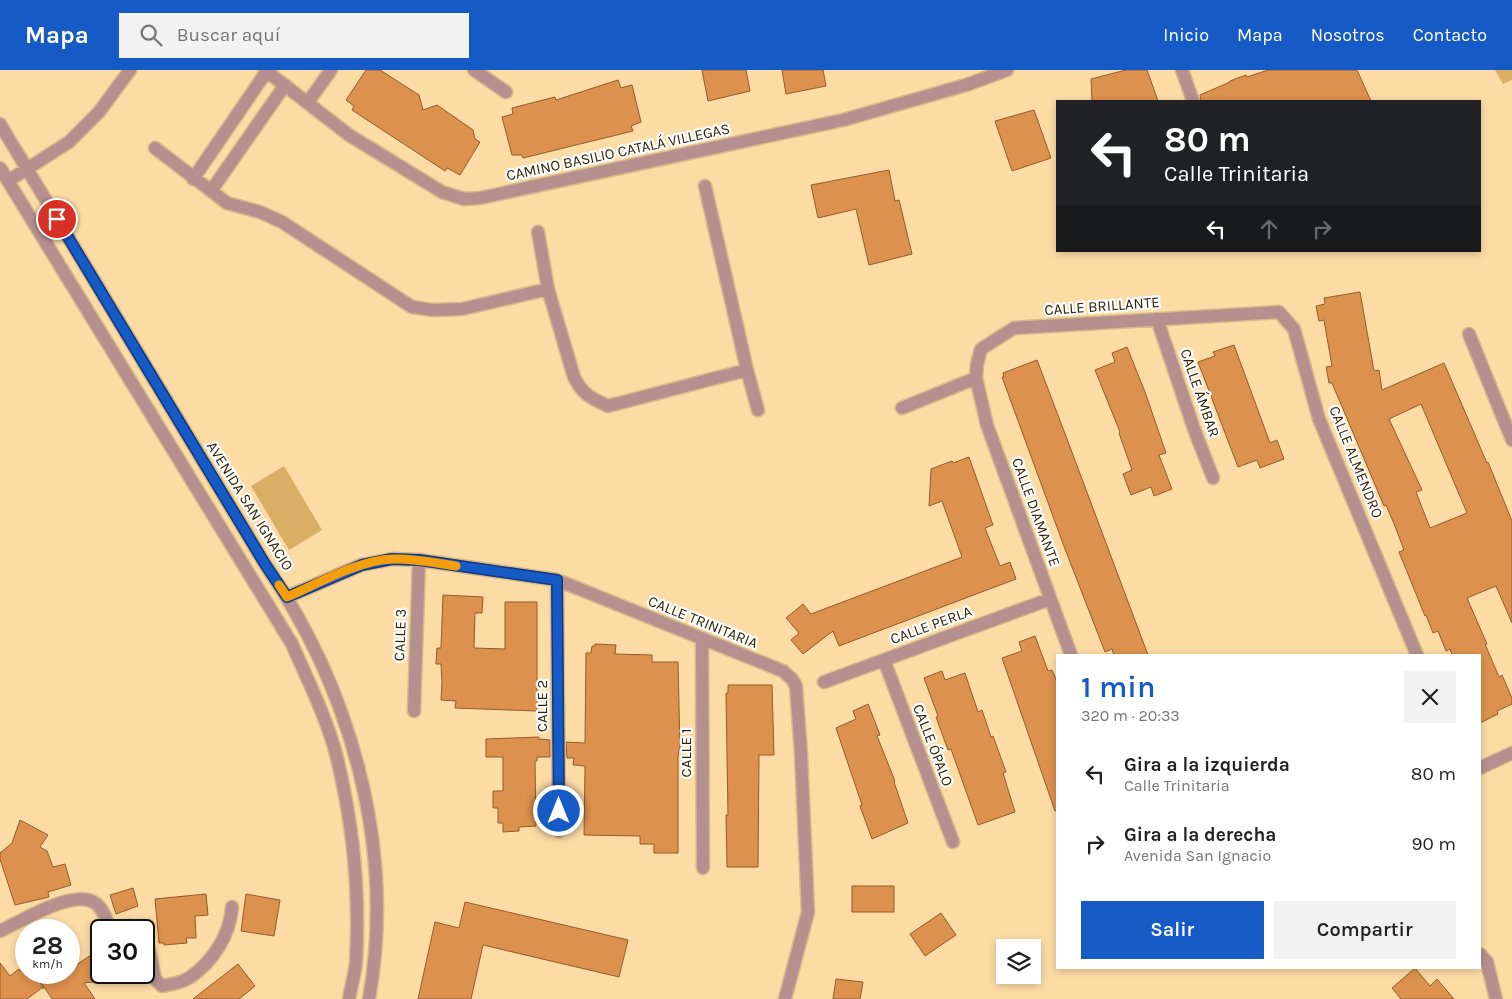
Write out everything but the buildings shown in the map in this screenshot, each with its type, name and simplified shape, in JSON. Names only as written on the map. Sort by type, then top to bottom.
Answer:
[{"type":"street","points":[[8,182],[69,142],[98,112],[130,70]]},
{"type":"street","points":[[308,102],[332,70]]},
{"type":"street","points":[[474,70],[506,92]]},
{"type":"street","name":"CAMINO BASILIO CATALÁ VILLEGAS","points":[[266,71],[350,135],[442,192],[464,199],[480,198],[843,120],[966,85],[1007,70]]},
{"type":"street","points":[[1182,70],[1193,100]]},
{"type":"street","points":[[193,179],[266,71]]},
{"type":"street","points":[[211,192],[285,85]]},
{"type":"street","name":"AVENIDA SAN IGNACIO","points":[[0,124],[265,564],[287,597],[319,660],[338,704],[356,758],[369,814],[377,878],[374,967],[368,999]]},
{"type":"street","points":[[155,148],[226,203],[260,212],[282,222],[412,307],[433,310],[462,309],[548,289]]},
{"type":"street","points":[[0,168],[292,644],[318,703],[336,756],[348,815],[356,876],[356,963],[349,999]]},
{"type":"street","points":[[705,186],[758,410]]},
{"type":"street","points":[[538,232],[548,289],[574,378],[581,391],[608,406],[747,370]]},
{"type":"street","name":"CALLE ALMENDRO","points":[[1248,313],[1279,312],[1294,329],[1318,419],[1417,654]]},
{"type":"street","name":"CALLE BRILLANTE","points":[[977,364],[981,349],[1014,328],[1248,313]]},
{"type":"street","name":"CALLE ÁMBAR","points":[[1157,319],[1194,429],[1213,478]]},
{"type":"street","points":[[1468,334],[1512,440]]},
{"type":"street","name":"CALLE DIAMANTE","points":[[977,364],[976,378],[986,426],[1071,654]]},
{"type":"street","points":[[902,408],[976,378]]},
{"type":"street","name":"CALLE TRINITARIA","points":[[287,597],[362,565],[392,559],[419,560],[557,580],[783,671],[792,679],[796,686],[808,912],[784,999]]},
{"type":"street","name":"CALLE 3","points":[[414,712],[419,560]]},
{"type":"street","name":"CALLE 2","points":[[557,580],[559,831]]},
{"type":"street","name":"CALLE PERLA","points":[[824,682],[1050,599]]},
{"type":"street","name":"CALLE 1","points":[[702,639],[702,868]]},
{"type":"street","name":"CALLE ÓPALO","points":[[884,660],[952,842]]},
{"type":"street","points":[[1481,768],[1512,753]]},
{"type":"street","points":[[0,931],[46,909],[67,901],[83,899],[93,901],[102,909],[106,919]]},
{"type":"street","points":[[155,979],[162,986],[178,983],[188,979],[202,968],[218,949],[225,937],[231,921],[232,907]]},
{"type":"street","points":[[1481,955],[1487,962],[1496,999]]},
{"type":"shaded area","points":[[1495,70],[1512,70],[1512,80],[1503,84]]},
{"type":"shaded area","points":[[284,466],[322,530],[289,550],[251,486]]},
{"type":"slow traffic","points":[[279,585],[287,597],[362,565],[392,559],[419,560],[456,566]]},
{"type":"route","points":[[57,219],[265,564],[287,597],[362,565],[392,559],[419,560],[557,580],[559,811]]}]
